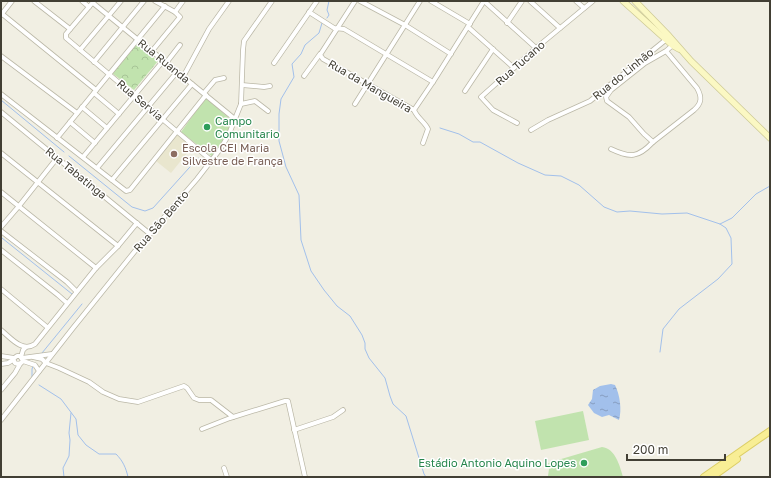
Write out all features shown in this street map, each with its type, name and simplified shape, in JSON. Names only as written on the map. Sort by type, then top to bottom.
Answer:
[{"type":"main road","points":[[704,477],[770,430]]},
{"type":"main road","points":[[712,477],[770,435]]},
{"type":"street","points":[[12,1],[1,14],[95,92],[119,114]]},
{"type":"street","points":[[34,1],[70,29],[94,2]]},
{"type":"street","points":[[82,1],[89,7]]},
{"type":"street","points":[[80,50],[121,1]]},
{"type":"street","points":[[94,62],[144,1]]},
{"type":"street","points":[[155,1],[177,13]]},
{"type":"street","points":[[152,51],[179,18],[177,13],[183,1]]},
{"type":"street","points":[[183,77],[210,28],[229,1]]},
{"type":"street","name":"Rua São Bento","points":[[1,420],[135,251],[212,160],[229,134],[236,120],[241,104],[244,41],[272,1]]},
{"type":"street","points":[[274,63],[317,1]]},
{"type":"street","points":[[304,76],[355,1]]},
{"type":"street","points":[[360,1],[405,25],[451,54]]},
{"type":"street","points":[[355,104],[420,1]]},
{"type":"street","points":[[431,1],[469,25],[514,68]]},
{"type":"street","points":[[414,110],[484,1],[536,48]]},
{"type":"street","points":[[507,23],[522,1]]},
{"type":"street","points":[[530,1],[560,28]]},
{"type":"street","points":[[576,1],[584,8]]},
{"type":"street","name":"Rua Tucano","points":[[517,123],[493,110],[481,98],[536,48],[593,1]]},
{"type":"street","points":[[635,1],[667,38]]},
{"type":"street","name":"Rua Ruanda","points":[[94,2],[108,16],[236,120]]},
{"type":"street","points":[[627,2],[679,49],[770,138]]},
{"type":"street","points":[[57,138],[165,6]]},
{"type":"street","points":[[309,12],[334,28],[344,29],[433,82]]},
{"type":"street","name":"Rua Servia","points":[[70,29],[65,36],[68,40],[212,160]]},
{"type":"street","name":"Rua do Linhão","points":[[531,130],[548,120],[590,101],[667,38]]},
{"type":"street","points":[[653,142],[624,113],[607,101],[606,97],[611,90],[645,63],[666,51],[673,44]]},
{"type":"street","points":[[83,157],[134,96],[180,45]]},
{"type":"street","points":[[465,91],[493,49]]},
{"type":"street","points":[[611,149],[626,155],[634,155],[643,151],[700,104],[700,93],[697,88],[666,51]]},
{"type":"street","name":"Rua da Mangueira","points":[[321,52],[320,55],[322,58],[367,85],[414,110],[416,115],[428,129],[423,143]]},
{"type":"street","points":[[1,56],[77,113]]},
{"type":"street","points":[[97,168],[177,72]]},
{"type":"street","points":[[1,94],[126,191],[130,190],[177,132],[215,80],[224,78]]},
{"type":"street","points":[[112,180],[192,84]]},
{"type":"street","points":[[242,85],[264,87],[270,86]]},
{"type":"street","points":[[241,104],[255,101],[268,111]]},
{"type":"street","points":[[82,107],[107,128]]},
{"type":"street","name":"Rua Tabatinga","points":[[1,112],[150,234]]},
{"type":"street","points":[[70,122],[95,143]]},
{"type":"street","points":[[1,153],[118,246]]},
{"type":"street","points":[[1,227],[57,158]]},
{"type":"street","points":[[1,192],[96,268]]},
{"type":"street","points":[[1,330],[20,345],[26,347],[35,344],[76,291],[118,246],[137,223]]},
{"type":"street","points":[[1,231],[67,282],[76,291]]},
{"type":"street","points":[[1,250],[58,295],[67,304]]},
{"type":"street","points":[[1,289],[47,327]]},
{"type":"street","points":[[1,390],[15,373],[21,349],[20,345]]},
{"type":"street","points":[[18,359],[26,347]]},
{"type":"street","points":[[1,364],[18,359],[52,354]]},
{"type":"street","points":[[1,356],[18,359],[35,365],[39,371]]},
{"type":"street","points":[[34,357],[89,382],[113,397],[138,402],[184,386],[194,398],[199,400],[211,400],[234,417]]},
{"type":"street","points":[[202,429],[234,417],[288,401],[305,477]]},
{"type":"street","points":[[294,430],[333,417],[343,410]]},
{"type":"street","points":[[224,468],[226,477]]},
{"type":"shaded area","name":"Escola CEI Maria Silvestre de França","points":[[177,134],[192,147],[171,173],[156,161]]},
{"type":"green space","points":[[136,44],[158,61],[134,90],[112,73]]},
{"type":"green space","name":"Campo Comunitario","points":[[206,97],[233,122],[214,158],[181,132]]},
{"type":"green space","points":[[583,411],[589,440],[541,450],[535,421]]},
{"type":"green space","name":"Estádio Antonio Aquino Lopes","points":[[602,447],[607,448],[614,454],[623,477],[546,477],[548,476],[549,469],[551,467],[547,464]]},
{"type":"water","points":[[611,384],[615,385],[619,398],[619,420],[609,415],[602,417],[594,413],[588,405],[592,399],[593,390],[600,386]]},
{"type":"waterway","points":[[327,18],[329,15],[327,10],[329,1]]},
{"type":"waterway","points":[[322,23],[319,33],[305,45],[301,54],[292,64],[294,77],[281,99],[279,114],[279,141],[286,167],[299,195],[301,240],[311,271],[337,306],[350,316],[362,335],[365,343],[365,349],[369,358],[385,378],[393,404],[406,416],[426,477]]},
{"type":"waterway","points":[[1,100],[64,152]]},
{"type":"waterway","points":[[440,128],[459,134],[473,142],[480,142],[518,163],[545,175],[561,176],[579,185],[604,207],[617,212],[630,211],[662,214],[687,213],[720,224],[726,228],[731,238],[732,264],[718,279],[679,309],[663,329],[660,352]]},
{"type":"waterway","points":[[69,156],[132,207],[145,211],[153,208],[198,158]]},
{"type":"waterway","points":[[720,224],[732,218],[756,194],[770,186]]},
{"type":"waterway","points":[[2,238],[72,294]]},
{"type":"waterway","points":[[42,353],[82,304]]},
{"type":"waterway","points":[[32,377],[33,366]]},
{"type":"waterway","points":[[39,385],[61,399],[76,419],[78,435],[86,445],[99,454],[116,454],[121,459],[128,477]]},
{"type":"waterway","points":[[64,477],[63,468],[69,456],[71,413]]},
{"type":"place","name":"Campo Comunitario","points":[[207,127]]},
{"type":"place","name":"Escola CEI Maria Silvestre de França","points":[[174,154]]},
{"type":"place","name":"Estádio Antonio Aquino Lopes","points":[[584,463]]}]
